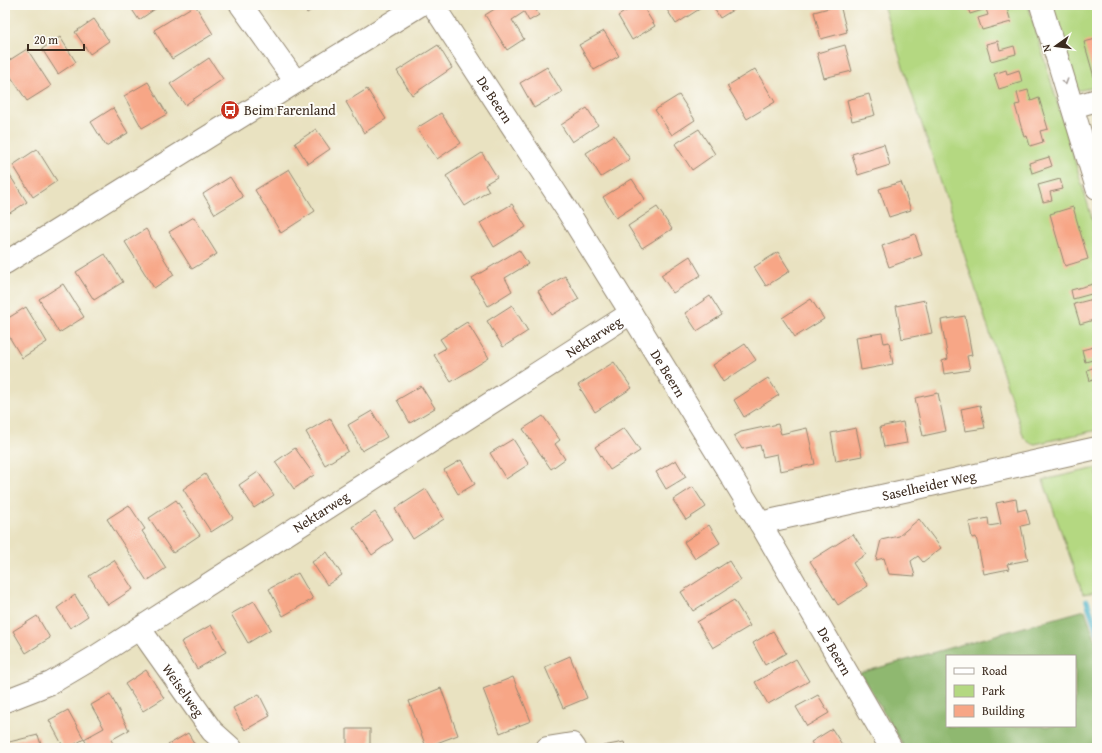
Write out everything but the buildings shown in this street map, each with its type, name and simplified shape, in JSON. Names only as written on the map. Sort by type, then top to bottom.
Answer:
[{"type":"street","points":[[241,5],[296,82]]},
{"type":"street","points":[[5,263],[420,5]]},
{"type":"street","name":"De Beern","points":[[433,5],[567,210],[631,312],[760,523],[891,748]]},
{"type":"street","points":[[1041,5],[1097,188]]},
{"type":"street","points":[[1073,107],[1097,100]]},
{"type":"street","name":"Nektarweg","points":[[5,701],[51,683],[140,629],[631,312]]},
{"type":"street","name":"Saselheider Weg","points":[[760,523],[1097,448]]},
{"type":"street","name":"Weiselweg","points":[[140,629],[212,731],[231,748]]},
{"type":"street","points":[[547,748],[572,744],[575,748]]},
{"type":"green space","points":[[883,5],[1028,5],[1097,235],[1097,430],[1035,444],[1030,443],[1024,438]]},
{"type":"green space","points":[[1052,5],[1097,5],[1097,86],[1078,91]]},
{"type":"green space","points":[[1097,468],[1097,592],[1083,594],[1043,480]]},
{"type":"green space","points":[[1085,610],[1097,644],[1097,748],[905,748],[860,673]]},
{"type":"waterway","points":[[1087,601],[1097,631]]},
{"type":"place","name":"Beim Farenland","points":[[230,110]]}]
